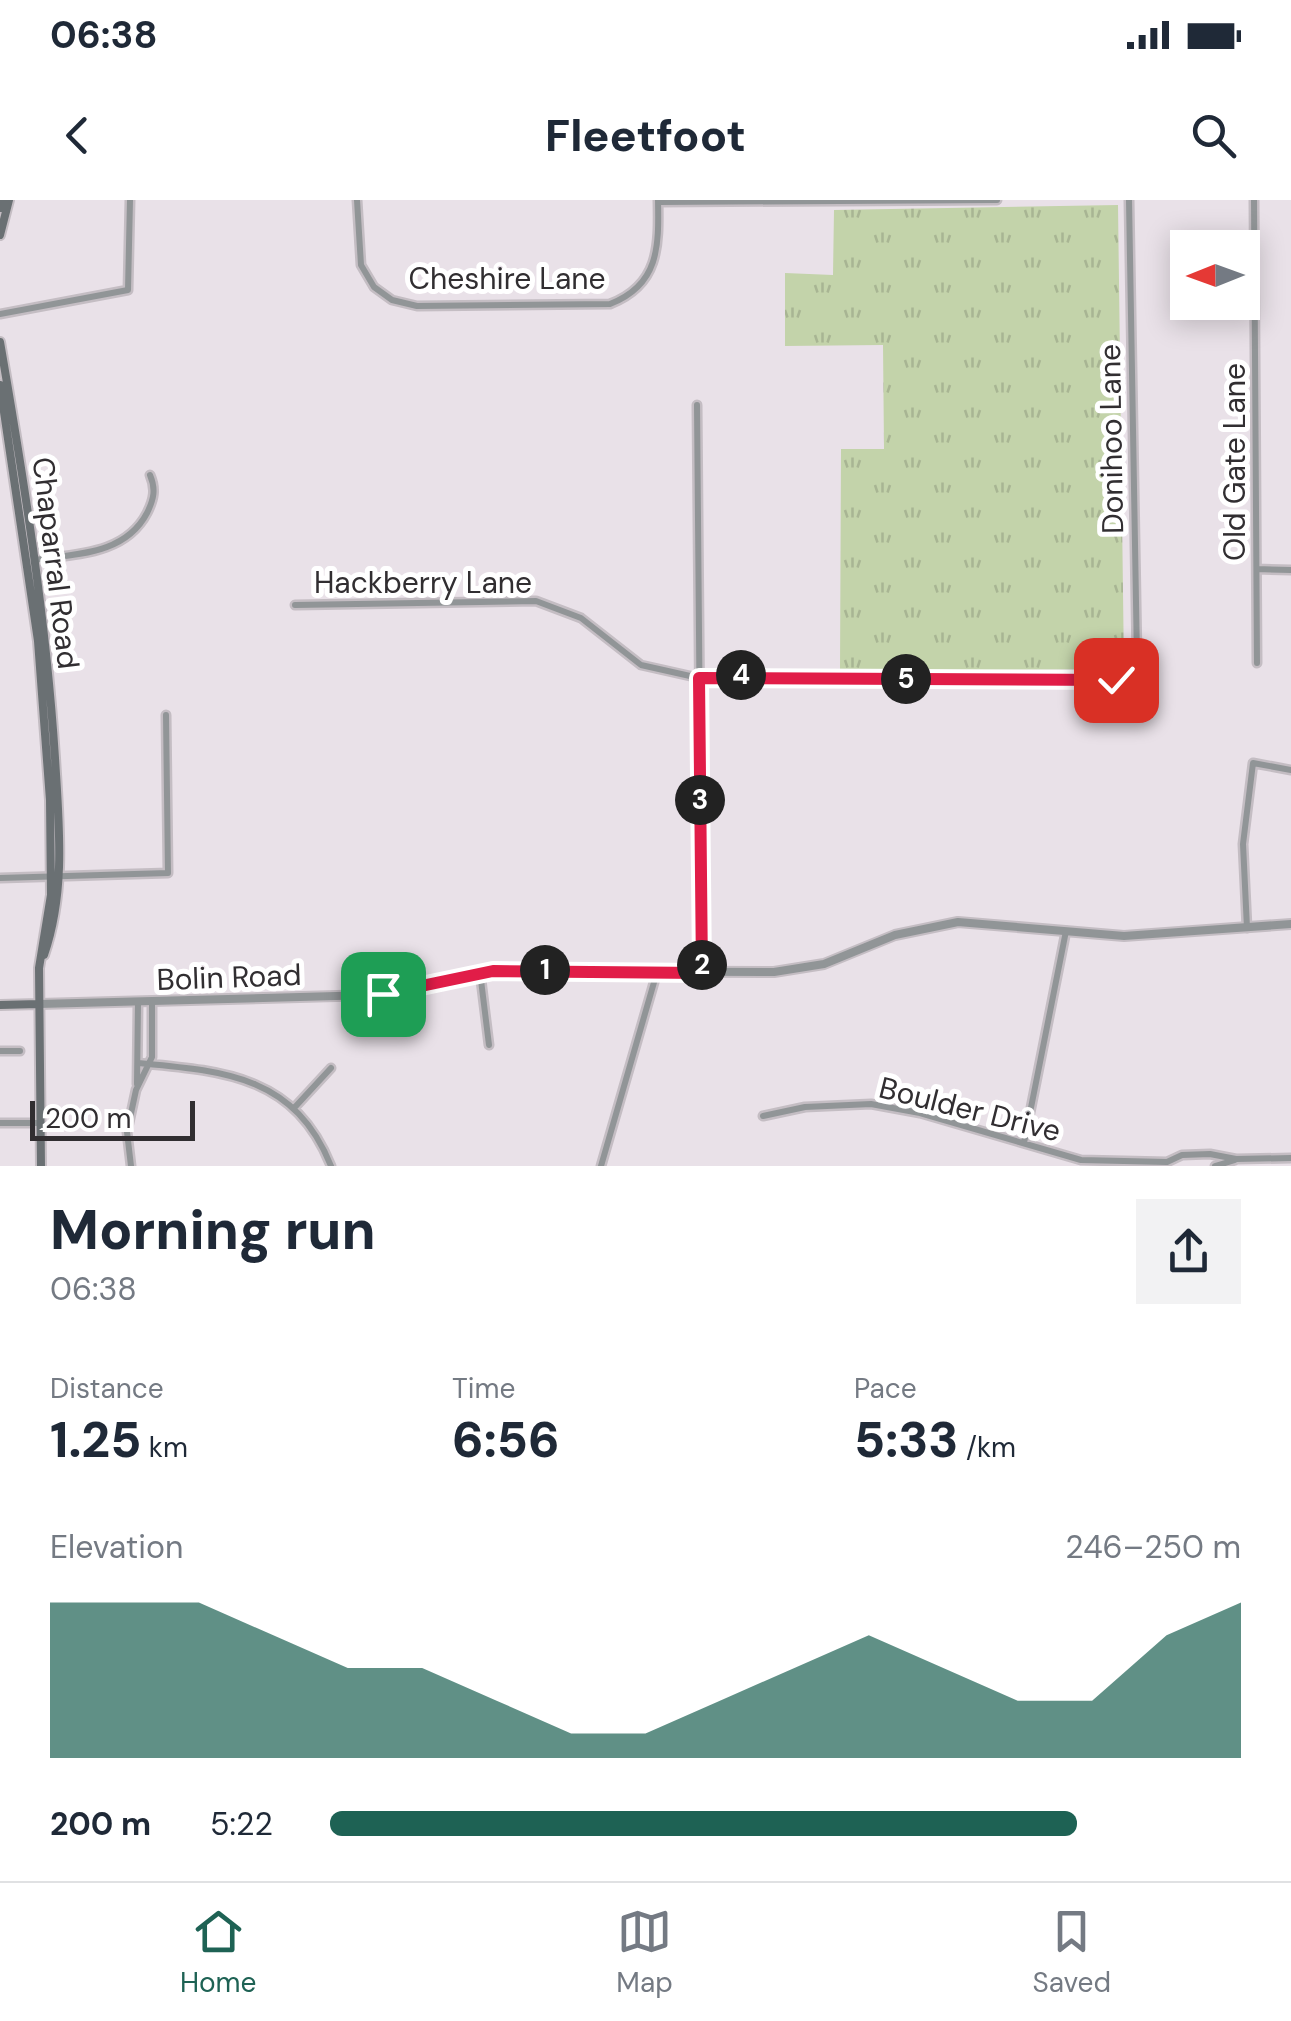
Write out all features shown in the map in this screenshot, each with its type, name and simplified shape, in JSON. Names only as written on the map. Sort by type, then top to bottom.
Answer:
[{"type":"main road","points":[[0,208],[6,200]]},
{"type":"main road","points":[[0,235],[6,200]]},
{"type":"main road","name":"Chaparral Road","points":[[0,342],[5,407]]},
{"type":"main road","name":"Chaparral Road","points":[[0,385],[32,560],[56,874],[38,968],[41,1166]]},
{"type":"main road","points":[[0,1005],[39,1004]]},
{"type":"street","points":[[0,314],[128,290],[130,200]]},
{"type":"street","name":"Cheshire Lane","points":[[356,200],[358,258],[368,280],[392,300],[431,306],[610,304],[628,297],[652,270],[658,250],[658,201]]},
{"type":"street","points":[[658,201],[997,200]]},
{"type":"street","name":"Donihoo Lane","points":[[1128,675],[1138,659],[1129,200]]},
{"type":"street","name":"Old Gate Lane","points":[[1254,200],[1257,663]]},
{"type":"street","points":[[697,405],[702,973]]},
{"type":"street","points":[[32,560],[96,551],[128,536],[152,502],[150,475]]},
{"type":"street","points":[[1257,569],[1291,570]]},
{"type":"street","name":"Hackberry Lane","points":[[295,606],[536,601],[582,618],[641,665],[699,678],[1116,680],[1128,675]]},
{"type":"street","points":[[0,878],[168,873],[166,715]]},
{"type":"street","points":[[1247,928],[1242,844],[1253,764],[1291,770]]},
{"type":"street","name":"Bolin Road","points":[[39,1004],[373,995],[480,972],[702,973],[811,967],[895,936],[947,923],[989,922],[1143,936],[1291,924]]},
{"type":"street","points":[[1024,1144],[1066,932]]},
{"type":"street","points":[[480,972],[489,1046]]},
{"type":"street","points":[[602,1166],[657,972]]},
{"type":"street","points":[[130,1166],[127,1132],[139,1062],[138,1003]]},
{"type":"street","points":[[136,1090],[150,1064],[152,1003]]},
{"type":"street","points":[[138,1023],[153,1023]]},
{"type":"street","points":[[0,1051],[20,1051]]},
{"type":"street","points":[[139,1062],[241,1078],[266,1087],[295,1107],[318,1136],[331,1166]]},
{"type":"street","points":[[295,1107],[331,1068]]},
{"type":"street","name":"Boulder Drive","points":[[763,1116],[805,1107],[871,1104],[1094,1161],[1170,1164],[1194,1154],[1236,1159],[1291,1158]]},
{"type":"street","points":[[0,1123],[41,1122]]},
{"type":"street","name":"Boulder Drive","points":[[1215,1166],[1236,1159]]},
{"type":"green space","points":[[1118,205],[1124,669],[840,671],[841,449],[884,449],[883,345],[785,346],[785,273],[833,275],[834,210]]},
{"type":"route","points":[[383,994],[458,975],[493,971],[702,973],[699,678],[735,675],[1116,680]]}]
